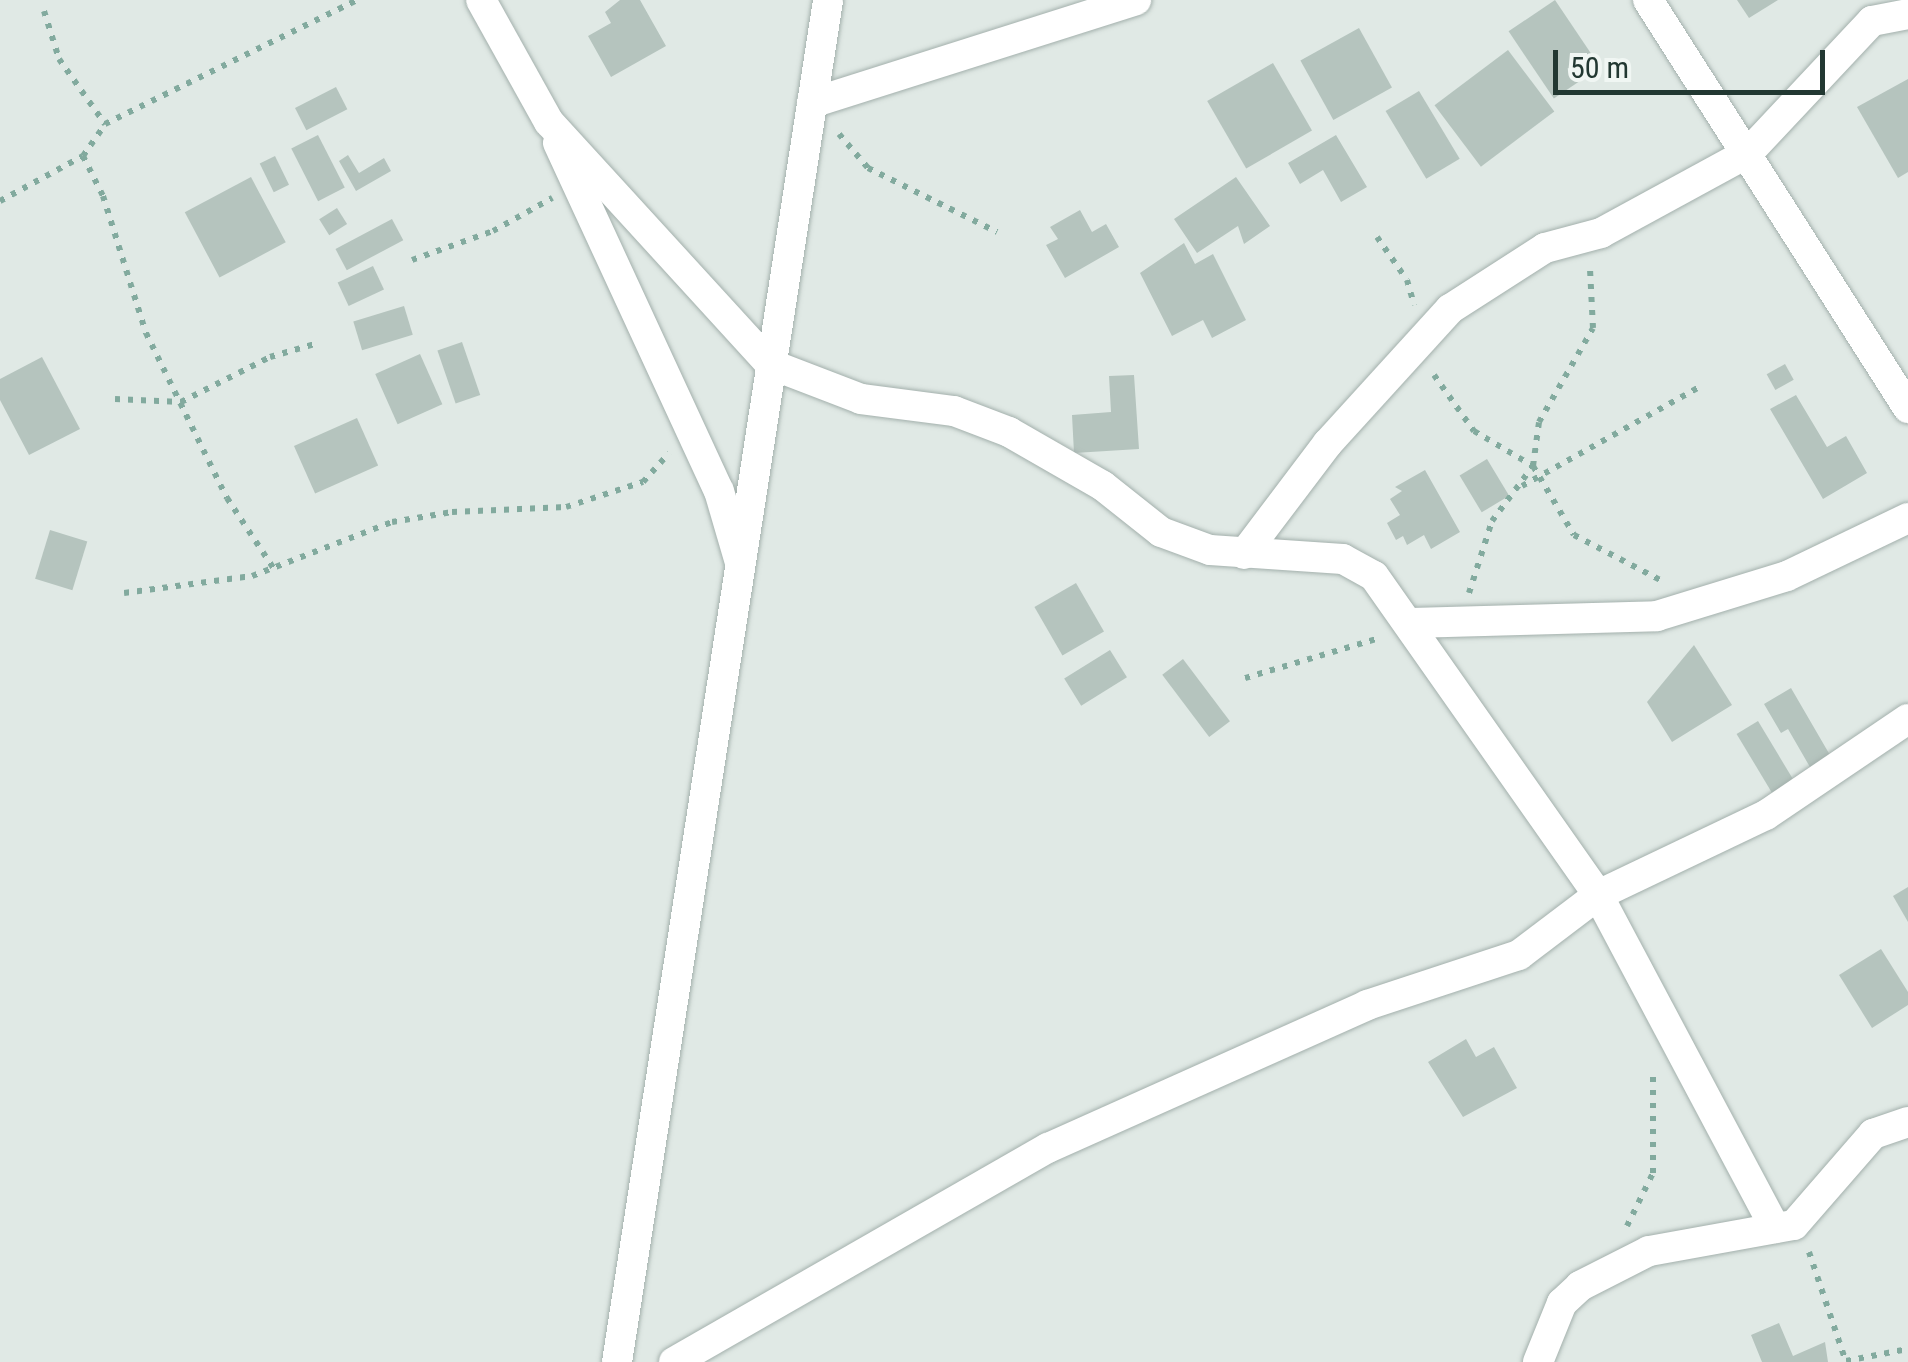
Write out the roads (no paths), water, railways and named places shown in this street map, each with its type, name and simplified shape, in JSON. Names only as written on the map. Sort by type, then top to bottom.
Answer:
[{"type":"street","points":[[480,0],[549,122],[574,176],[719,492],[740,562]]},
{"type":"street","points":[[617,1362],[828,0]]},
{"type":"street","points":[[812,103],[1136,0]]},
{"type":"street","points":[[1648,0],[1908,408]]},
{"type":"street","points":[[1244,554],[1328,444],[1450,309],[1545,248],[1591,236],[1748,153],[1872,21],[1908,14]]},
{"type":"street","points":[[549,122],[770,364],[861,399],[954,412],[990,424],[1089,477],[1161,532],[1244,554],[1360,565],[1412,623],[1598,895],[1785,1226]]},
{"type":"street","points":[[1412,623],[1657,616],[1787,576],[1908,518]]},
{"type":"street","points":[[674,1362],[1048,1148],[1367,1005],[1519,955],[1598,895],[1766,815],[1908,719]]},
{"type":"street","points":[[1538,1362],[1562,1303],[1604,1271],[1665,1248],[1785,1226],[1872,1134],[1908,1122]]}]
